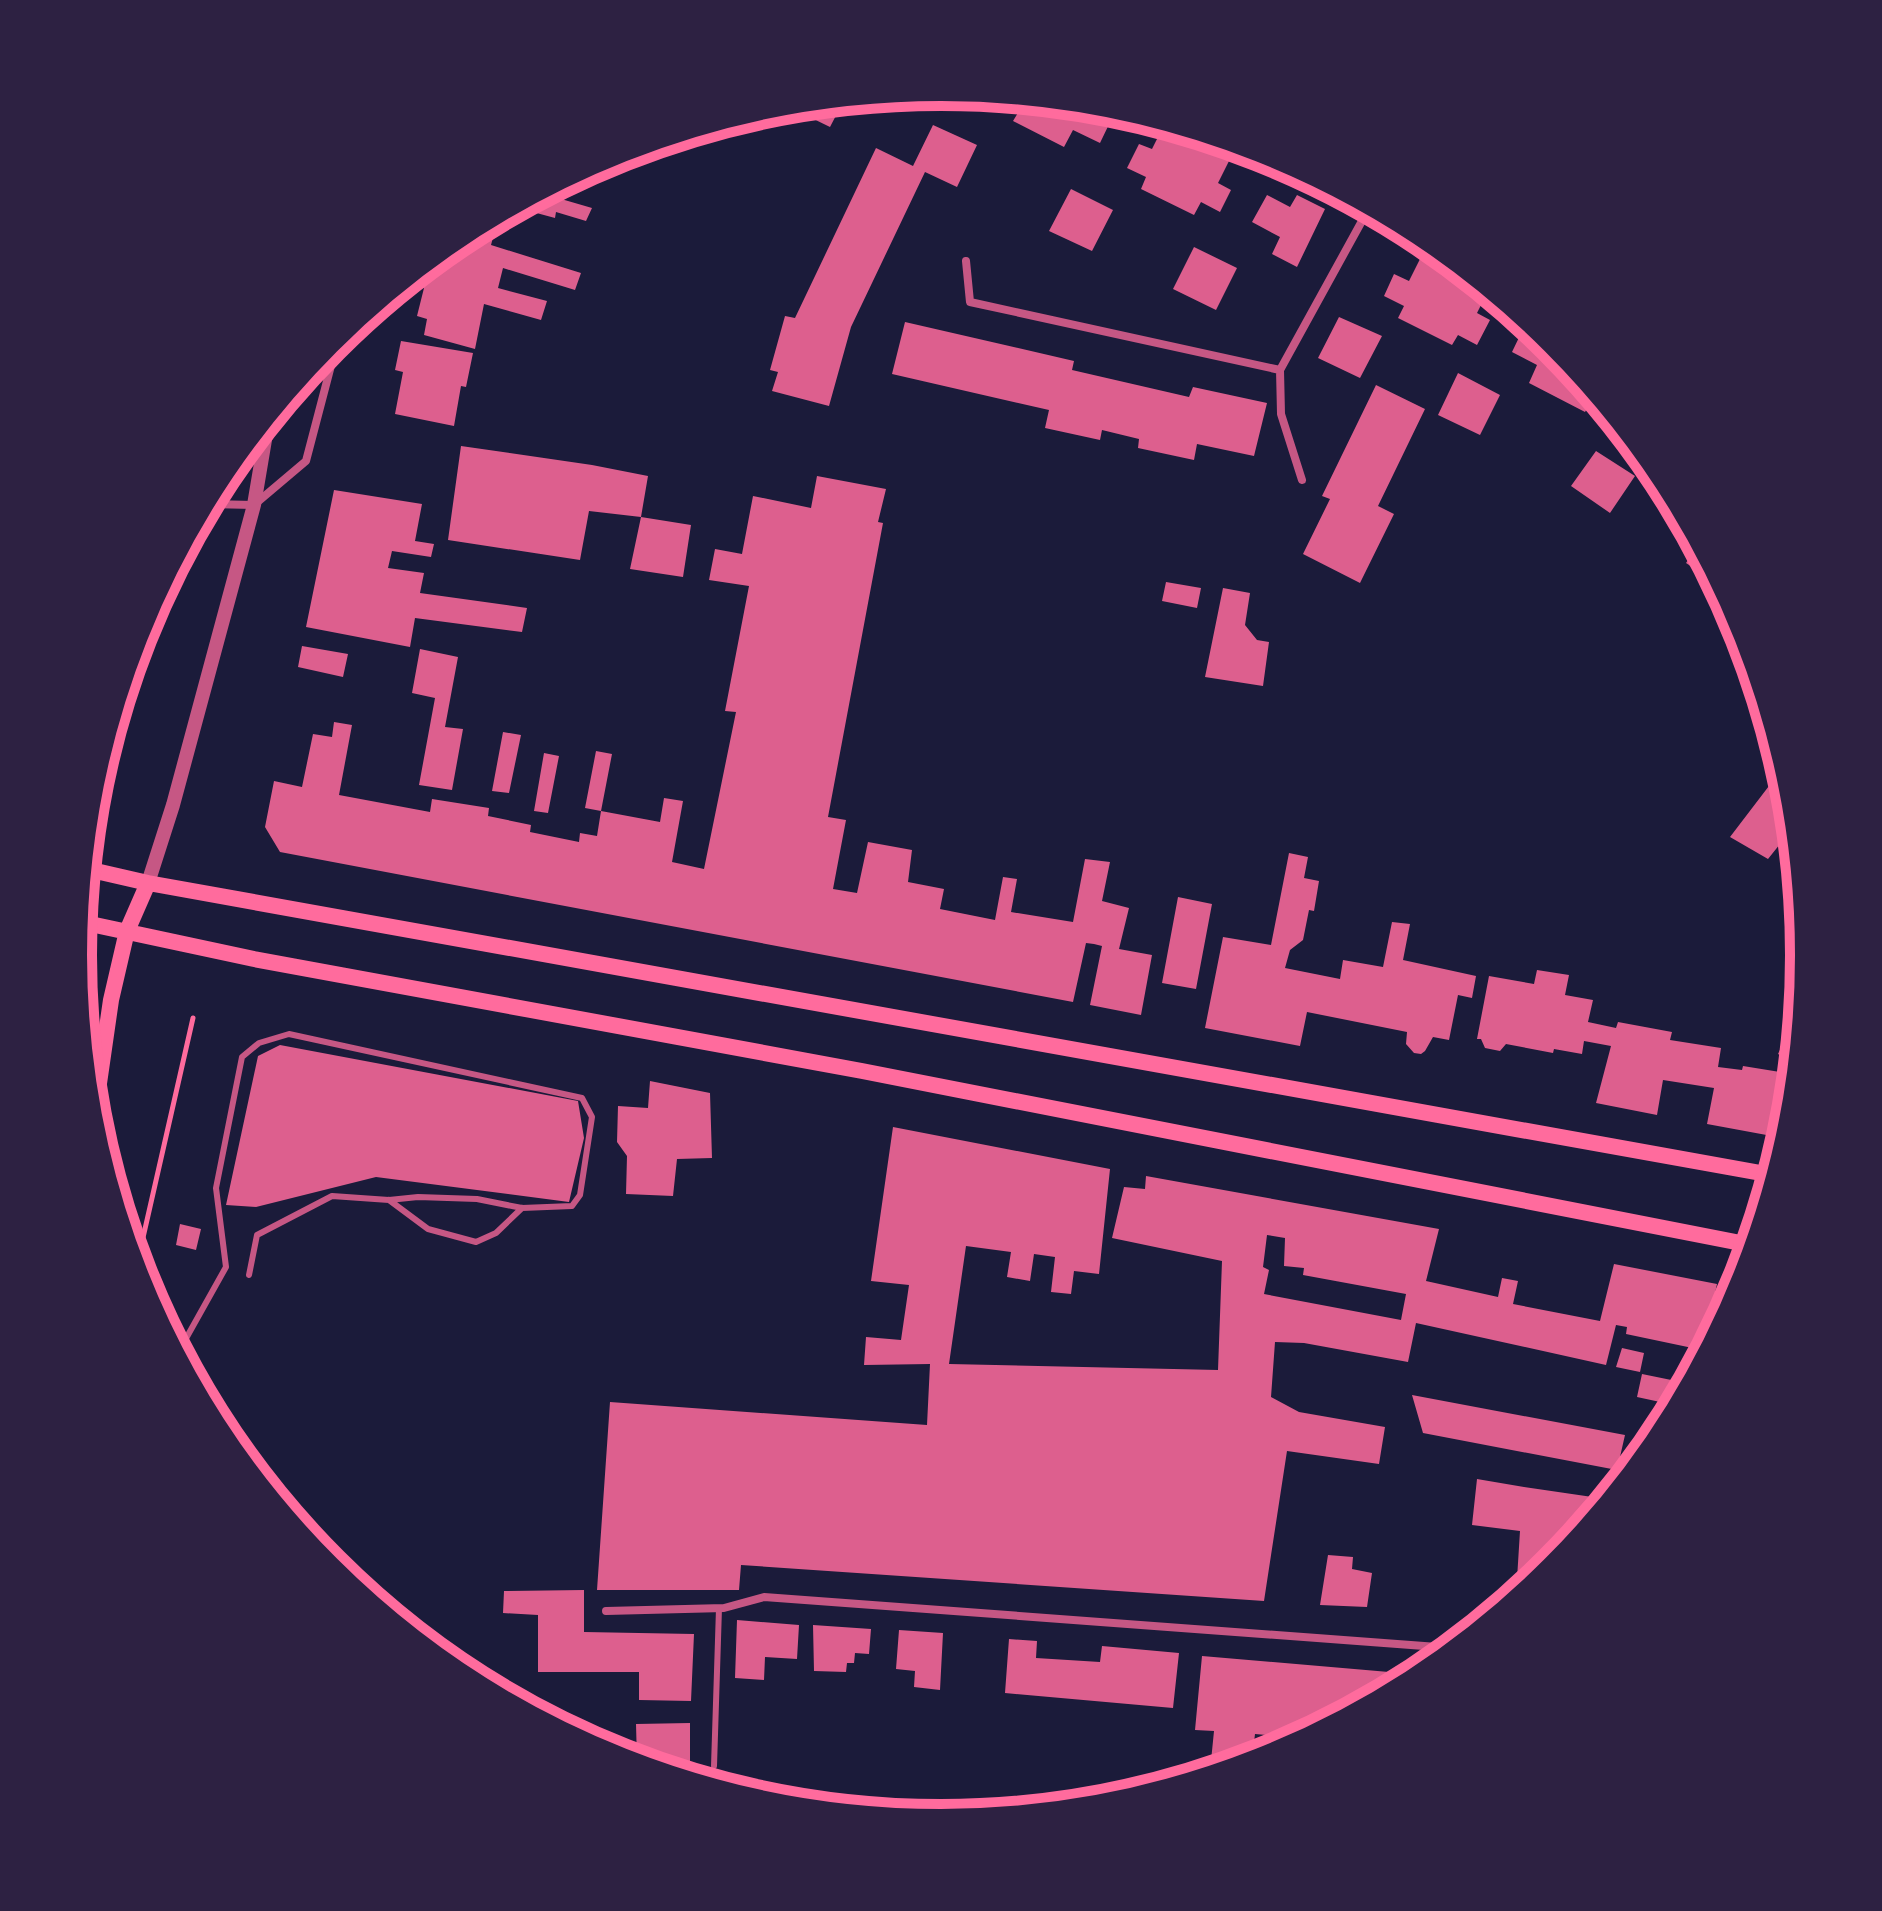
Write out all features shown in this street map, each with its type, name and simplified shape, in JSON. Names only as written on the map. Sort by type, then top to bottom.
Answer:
[{"type":"main road","points":[[97,871],[148,883],[1761,1173]]},
{"type":"main road","points":[[100,1074],[111,1000],[127,931],[148,883]]},
{"type":"main road","points":[[93,924],[254,959],[862,1071],[1739,1243]]},
{"type":"street","points":[[1302,480],[1281,414],[1280,370],[1363,219]]},
{"type":"street","points":[[966,261],[970,302],[1280,370]]},
{"type":"street","points":[[222,504],[254,505],[306,461],[331,366]]},
{"type":"street","points":[[148,883],[173,805],[254,505],[265,442]]},
{"type":"street","points":[[606,1611],[719,1608],[764,1597],[1433,1647]]},
{"type":"lane","points":[[185,1340],[226,1267],[216,1188],[242,1057],[259,1043],[289,1034],[582,1098],[592,1117],[580,1195],[572,1206],[522,1208],[477,1199],[418,1197],[389,1200],[332,1196],[257,1235],[249,1275]]},
{"type":"lane","points":[[389,1200],[428,1229],[476,1242],[496,1233],[522,1208]]},
{"type":"lane","points":[[714,1766],[719,1608]]},
{"type":"path","points":[[142,1241],[193,1018]]},
{"type":"building","points":[[1019,110],[1109,124],[1100,143],[1073,130],[1064,147],[1013,121]]},
{"type":"building","points":[[837,113],[830,127],[810,117]]},
{"type":"building","points":[[933,125],[977,145],[957,187],[925,172],[851,327],[829,406],[772,391],[778,372],[770,370],[785,316],[795,318],[876,148],[913,166]]},
{"type":"building","points":[[1159,135],[1207,150],[1229,161],[1218,183],[1231,190],[1220,212],[1201,202],[1194,215],[1141,189],[1146,177],[1127,168],[1139,144],[1152,149]]},
{"type":"building","points":[[1071,189],[1113,210],[1092,251],[1049,231]]},
{"type":"building","points":[[1267,195],[1290,207],[1297,195],[1325,209],[1297,267],[1272,254],[1280,237],[1252,222]]},
{"type":"building","points":[[558,198],[592,208],[586,221],[556,212],[555,218],[532,212]]},
{"type":"building","points":[[494,234],[491,245],[581,273],[575,290],[503,268],[498,288],[547,301],[541,320],[484,304],[475,349],[424,335],[427,319],[417,316],[424,288],[419,286]]},
{"type":"building","points":[[1194,247],[1237,268],[1216,310],[1173,289]]},
{"type":"building","points":[[1421,257],[1483,302],[1477,313],[1490,320],[1477,345],[1458,335],[1452,345],[1398,318],[1404,306],[1384,296],[1394,274],[1409,281]]},
{"type":"building","points":[[1339,317],[1382,336],[1360,378],[1318,358]]},
{"type":"building","points":[[905,322],[1074,361],[1072,370],[1189,397],[1193,387],[1267,403],[1254,456],[1197,444],[1194,460],[1138,448],[1139,439],[1102,430],[1100,440],[1045,428],[1049,410],[892,374]]},
{"type":"building","points":[[1520,335],[1579,396],[1588,407],[1585,412],[1529,383],[1537,365],[1512,352]]},
{"type":"building","points":[[401,341],[473,353],[466,387],[461,386],[454,426],[395,414],[403,372],[395,370]]},
{"type":"building","points":[[1458,373],[1500,395],[1480,435],[1438,415]]},
{"type":"building","points":[[1376,385],[1425,409],[1378,506],[1394,514],[1360,583],[1303,554],[1330,499],[1322,496]]},
{"type":"building","points":[[461,446],[648,476],[641,517],[589,511],[580,560],[448,540]]},
{"type":"building","points":[[1596,451],[1635,476],[1610,513],[1571,486]]},
{"type":"building","points":[[817,476],[886,489],[878,522],[883,523],[828,817],[846,820],[833,889],[857,893],[868,842],[912,850],[908,882],[944,889],[940,909],[995,920],[1003,877],[1017,879],[1011,912],[1073,922],[1085,859],[1110,862],[1102,901],[1129,908],[1119,949],[1152,955],[1141,1015],[1090,1005],[1102,946],[1094,944],[1086,943],[1073,1002],[280,852],[265,827],[274,781],[302,787],[313,734],[332,737],[334,722],[352,725],[339,795],[430,812],[432,799],[489,808],[488,816],[531,825],[530,832],[579,842],[580,833],[597,836],[601,811],[660,822],[664,798],[683,801],[672,862],[704,869],[736,712],[725,711],[749,586],[709,580],[715,549],[742,554],[753,496],[811,508]]},
{"type":"building","points":[[334,490],[422,504],[415,541],[434,544],[431,557],[392,551],[388,568],[424,573],[420,593],[527,608],[522,632],[415,618],[410,647],[306,627]]},
{"type":"building","points":[[641,517],[691,525],[683,577],[630,569]]},
{"type":"building","points":[[1690,557],[1697,570],[1686,563]]},
{"type":"building","points":[[1166,582],[1201,588],[1197,608],[1162,601]]},
{"type":"building","points":[[1223,588],[1250,593],[1245,625],[1257,640],[1269,642],[1263,686],[1205,677]]},
{"type":"building","points":[[302,646],[348,654],[343,677],[298,667]]},
{"type":"building","points":[[420,649],[458,657],[445,727],[463,729],[452,790],[419,785],[435,698],[412,693]]},
{"type":"building","points":[[503,732],[521,735],[509,793],[492,791]]},
{"type":"building","points":[[596,751],[612,754],[601,811],[585,808]]},
{"type":"building","points":[[544,753],[559,756],[548,813],[534,811]]},
{"type":"building","points":[[1772,782],[1782,841],[1768,859],[1730,837]]},
{"type":"building","points":[[1289,853],[1308,857],[1304,878],[1319,881],[1314,911],[1309,910],[1303,940],[1290,950],[1285,968],[1340,979],[1343,960],[1383,967],[1392,922],[1410,924],[1403,960],[1476,976],[1472,998],[1458,995],[1449,1040],[1433,1037],[1425,1051],[1414,1053],[1406,1044],[1407,1032],[1307,1012],[1300,1046],[1205,1028],[1223,937],[1271,945]]},
{"type":"building","points":[[1178,897],[1212,904],[1196,989],[1162,983]]},
{"type":"building","points":[[1537,970],[1569,975],[1565,995],[1593,1000],[1588,1022],[1616,1028],[1618,1022],[1672,1032],[1670,1040],[1721,1048],[1718,1067],[1742,1070],[1743,1066],[1782,1072],[1770,1136],[1707,1124],[1714,1088],[1663,1080],[1657,1115],[1596,1103],[1611,1046],[1584,1041],[1582,1054],[1554,1049],[1553,1053],[1506,1044],[1500,1051],[1485,1048],[1481,1039],[1477,1039],[1489,976],[1534,984]]},
{"type":"building","points":[[1786,1038],[1784,1057],[1778,1054]]},
{"type":"building","points":[[280,1045],[578,1101],[584,1138],[569,1202],[376,1177],[256,1207],[226,1205],[258,1056]]},
{"type":"building","points":[[650,1081],[710,1093],[712,1158],[677,1159],[673,1196],[626,1194],[627,1156],[617,1142],[618,1106],[648,1108]]},
{"type":"building","points":[[893,1127],[1110,1169],[1099,1274],[1074,1271],[1071,1294],[1051,1292],[1055,1257],[1034,1254],[1030,1281],[1007,1277],[1011,1252],[966,1246],[949,1364],[1218,1370],[1222,1261],[1112,1238],[1124,1187],[1145,1189],[1146,1176],[1439,1229],[1426,1281],[1498,1297],[1502,1278],[1518,1281],[1513,1304],[1600,1321],[1614,1264],[1717,1284],[1711,1312],[1693,1348],[1626,1334],[1627,1327],[1616,1325],[1606,1365],[1416,1323],[1408,1362],[1304,1343],[1275,1342],[1271,1397],[1299,1412],[1385,1427],[1379,1464],[1287,1451],[1264,1601],[741,1565],[739,1590],[597,1590],[610,1402],[927,1425],[930,1364],[864,1365],[866,1337],[901,1340],[909,1285],[871,1281]],"holes":[[[1267,1235],[1285,1238],[1284,1266],[1304,1268],[1303,1275],[1406,1294],[1401,1320],[1264,1294],[1269,1270],[1263,1267]]]},
{"type":"building","points":[[180,1224],[201,1229],[196,1250],[176,1245]]},
{"type":"building","points":[[1622,1348],[1644,1353],[1640,1372],[1616,1367]]},
{"type":"building","points":[[1642,1374],[1675,1381],[1662,1402],[1637,1397]]},
{"type":"building","points":[[1412,1395],[1625,1435],[1616,1470],[1423,1433]]},
{"type":"building","points":[[1477,1479],[1594,1497],[1517,1579],[1520,1531],[1472,1525]]},
{"type":"building","points":[[1328,1555],[1353,1557],[1352,1569],[1372,1573],[1367,1607],[1320,1605]]},
{"type":"building","points":[[584,1590],[584,1632],[694,1634],[691,1701],[639,1700],[639,1672],[538,1672],[538,1615],[503,1613],[504,1591]]},
{"type":"building","points":[[737,1620],[799,1625],[797,1659],[765,1657],[764,1680],[735,1678]]},
{"type":"building","points":[[813,1625],[871,1629],[869,1654],[855,1653],[854,1663],[847,1663],[846,1672],[814,1671]]},
{"type":"building","points":[[899,1630],[943,1633],[940,1690],[914,1687],[915,1671],[896,1669]]},
{"type":"building","points":[[1009,1639],[1037,1641],[1036,1658],[1100,1662],[1102,1646],[1179,1653],[1173,1708],[1005,1693]]},
{"type":"building","points":[[1202,1656],[1394,1673],[1317,1717],[1275,1736],[1255,1734],[1254,1744],[1211,1760],[1214,1731],[1195,1730]]},
{"type":"building","points":[[690,1723],[690,1766],[637,1748],[636,1724]]}]
